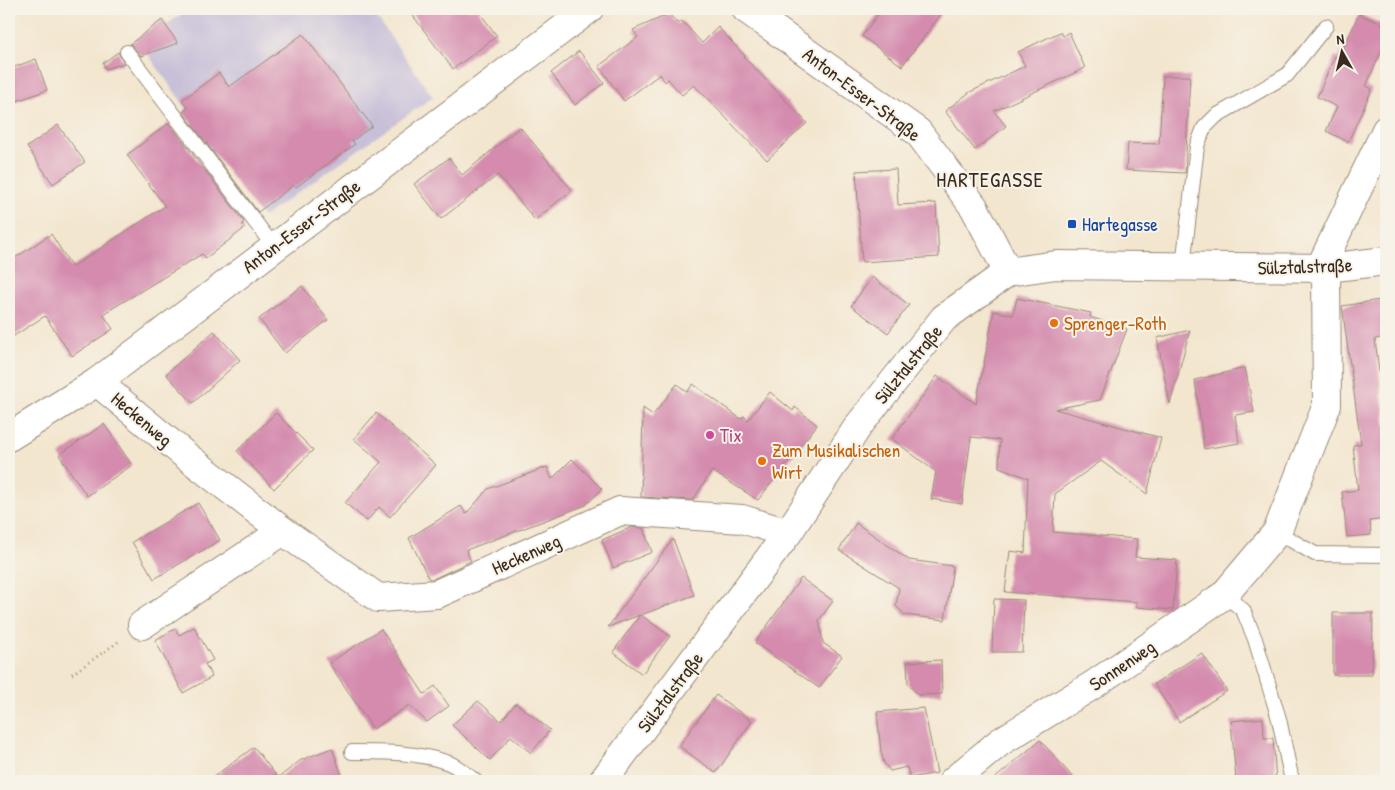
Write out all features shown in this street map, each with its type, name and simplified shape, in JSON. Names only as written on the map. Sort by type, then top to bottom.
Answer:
[{"type":"street","name":"Anton-Esser-Straße","points":[[9,437],[96,382],[589,9]]},
{"type":"street","name":"Anton-Esser-Straße","points":[[746,9],[918,132],[974,207],[1008,272]]},
{"type":"street","points":[[1323,268],[1386,130]]},
{"type":"street","name":"Sülztalstraße","points":[[603,781],[788,533],[859,425],[944,318],[1008,272],[1056,265],[1323,268],[1386,261]]},
{"type":"street","name":"Sonnenweg","points":[[953,781],[1000,742],[1093,685],[1224,595],[1277,532],[1327,404],[1323,268]]},
{"type":"street","name":"Heckenweg","points":[[96,382],[185,455],[283,531],[378,598],[437,594],[620,511],[742,519],[788,533]]},
{"type":"street","points":[[142,626],[283,531]]},
{"type":"lane","points":[[1183,266],[1197,146],[1204,128],[1216,116],[1287,75],[1326,26]]},
{"type":"lane","points":[[128,52],[274,247]]},
{"type":"lane","points":[[1277,532],[1315,554],[1386,555]]},
{"type":"lane","points":[[1224,595],[1244,610],[1255,640],[1279,718],[1292,781]]},
{"type":"lane","points":[[352,752],[389,752],[433,759],[451,764],[475,781]]},
{"type":"path","points":[[72,674],[142,626]]},
{"type":"shaded area","points":[[189,9],[371,9],[433,97],[263,217],[140,43]]},
{"type":"building","points":[[408,9],[477,9],[497,36],[453,69]]},
{"type":"building","points":[[882,9],[945,9],[902,66],[862,36]]},
{"type":"building","points":[[669,14],[678,24],[682,21],[702,43],[718,27],[807,123],[767,160],[694,85],[682,95],[668,79],[665,82],[660,74],[624,101],[599,66],[638,37],[633,30]]},
{"type":"building","points":[[1359,14],[1386,26],[1386,41],[1366,86],[1372,89],[1348,142],[1326,131],[1337,107],[1317,97],[1335,56],[1339,58]]},
{"type":"building","points":[[162,20],[178,43],[141,56],[130,44]]},
{"type":"building","points":[[1060,32],[1063,36],[1069,32],[1085,68],[994,111],[1006,126],[975,150],[945,111],[970,92],[1025,66],[1018,52]]},
{"type":"building","points":[[303,34],[372,126],[352,141],[355,144],[258,212],[183,112],[188,108],[182,100],[219,73],[229,87]]},
{"type":"building","points":[[579,51],[604,83],[575,105],[551,73]]},
{"type":"building","points":[[118,52],[124,63],[106,69],[103,63]]},
{"type":"building","points":[[36,59],[47,90],[9,104],[9,69]]},
{"type":"building","points":[[1163,76],[1190,76],[1185,173],[1126,170],[1128,143],[1159,144]]},
{"type":"building","points":[[169,123],[244,222],[242,224],[245,228],[206,258],[202,254],[103,314],[113,329],[72,356],[45,316],[9,339],[9,262],[51,234],[72,267],[165,206],[127,155]]},
{"type":"building","points":[[58,125],[85,162],[53,184],[27,147]]},
{"type":"building","points":[[520,127],[572,190],[535,220],[498,175],[441,219],[414,184],[449,158],[462,175]]},
{"type":"building","points":[[896,169],[898,205],[936,203],[939,257],[862,262],[856,171]]},
{"type":"building","points":[[872,277],[909,305],[888,333],[851,306]]},
{"type":"building","points":[[302,286],[328,320],[285,353],[259,319]]},
{"type":"building","points":[[1017,298],[1091,313],[1090,317],[1127,329],[1100,400],[1055,409],[1161,438],[1147,494],[1101,461],[1055,494],[1053,532],[1137,539],[1135,557],[1177,560],[1173,610],[1136,607],[1137,602],[1005,592],[1010,551],[1025,553],[1028,478],[999,467],[1000,440],[971,437],[962,504],[931,499],[936,472],[892,439],[937,376],[976,404],[994,311],[1013,315]]},
{"type":"building","points":[[1386,299],[1386,337],[1375,339],[1386,428],[1386,519],[1370,521],[1371,535],[1347,537],[1342,492],[1358,490],[1353,445],[1361,444],[1342,306]]},
{"type":"building","points":[[1190,330],[1170,404],[1157,338]]},
{"type":"building","points":[[214,331],[240,360],[193,403],[166,374]]},
{"type":"building","points":[[1245,368],[1254,412],[1235,415],[1239,443],[1204,449],[1195,380]]},
{"type":"building","points":[[677,384],[687,392],[693,384],[741,419],[744,416],[748,420],[770,392],[793,411],[795,407],[817,425],[758,500],[712,471],[693,500],[641,497],[643,408],[653,415]]},
{"type":"building","points":[[276,413],[313,450],[274,489],[237,451]]},
{"type":"building","points":[[376,413],[436,465],[390,517],[379,507],[367,521],[345,503],[381,462],[354,439]]},
{"type":"building","points":[[104,424],[132,465],[87,496],[59,455]]},
{"type":"building","points":[[572,459],[602,489],[586,505],[466,550],[471,561],[433,579],[429,579],[409,538],[461,506],[466,514],[488,489],[547,467],[552,479]]},
{"type":"building","points":[[198,503],[220,540],[154,579],[132,542]]},
{"type":"building","points":[[856,523],[909,560],[953,566],[945,620],[905,615],[896,606],[899,588],[839,550]]},
{"type":"building","points":[[632,527],[643,528],[652,552],[613,568],[602,540]]},
{"type":"building","points":[[673,539],[694,595],[641,615],[670,636],[642,674],[613,652],[640,615],[608,627]]},
{"type":"building","points":[[801,578],[833,601],[819,620],[823,643],[842,656],[819,688],[755,643]]},
{"type":"building","points":[[994,599],[1024,600],[1022,652],[992,652]]},
{"type":"building","points":[[1333,613],[1373,613],[1372,675],[1333,675]]},
{"type":"building","points":[[194,627],[213,660],[205,664],[212,677],[183,693],[155,640],[175,629],[179,635]]},
{"type":"building","points":[[381,629],[424,694],[435,686],[449,706],[427,722],[409,705],[373,729],[329,663]]},
{"type":"building","points":[[1202,653],[1227,691],[1179,722],[1154,684]]},
{"type":"building","points":[[941,660],[942,694],[918,695],[908,684],[907,662]]},
{"type":"building","points":[[716,695],[752,721],[716,773],[679,746]]},
{"type":"building","points":[[478,701],[501,721],[516,703],[550,730],[531,753],[511,736],[490,760],[452,725]]},
{"type":"building","points":[[924,708],[937,773],[910,778],[907,767],[890,771],[884,763],[881,752],[877,712]]},
{"type":"building","points":[[1263,718],[1264,738],[1273,738],[1276,781],[1236,781],[1231,721]]},
{"type":"building","points":[[1040,740],[1076,781],[992,781]]},
{"type":"building","points":[[254,747],[278,778],[301,760],[332,748],[344,781],[208,781]]},
{"type":"place","name":"Hartegasse","points":[[1072,224]]},
{"type":"place","name":"Sprenger-Roth","points":[[1054,323]]},
{"type":"place","name":"Tix","points":[[710,435]]},
{"type":"place","name":"Zum Musikalischen Wirt","points":[[762,461]]},
{"type":"district","name":"HARTEGASSE","points":[[990,180]]}]
